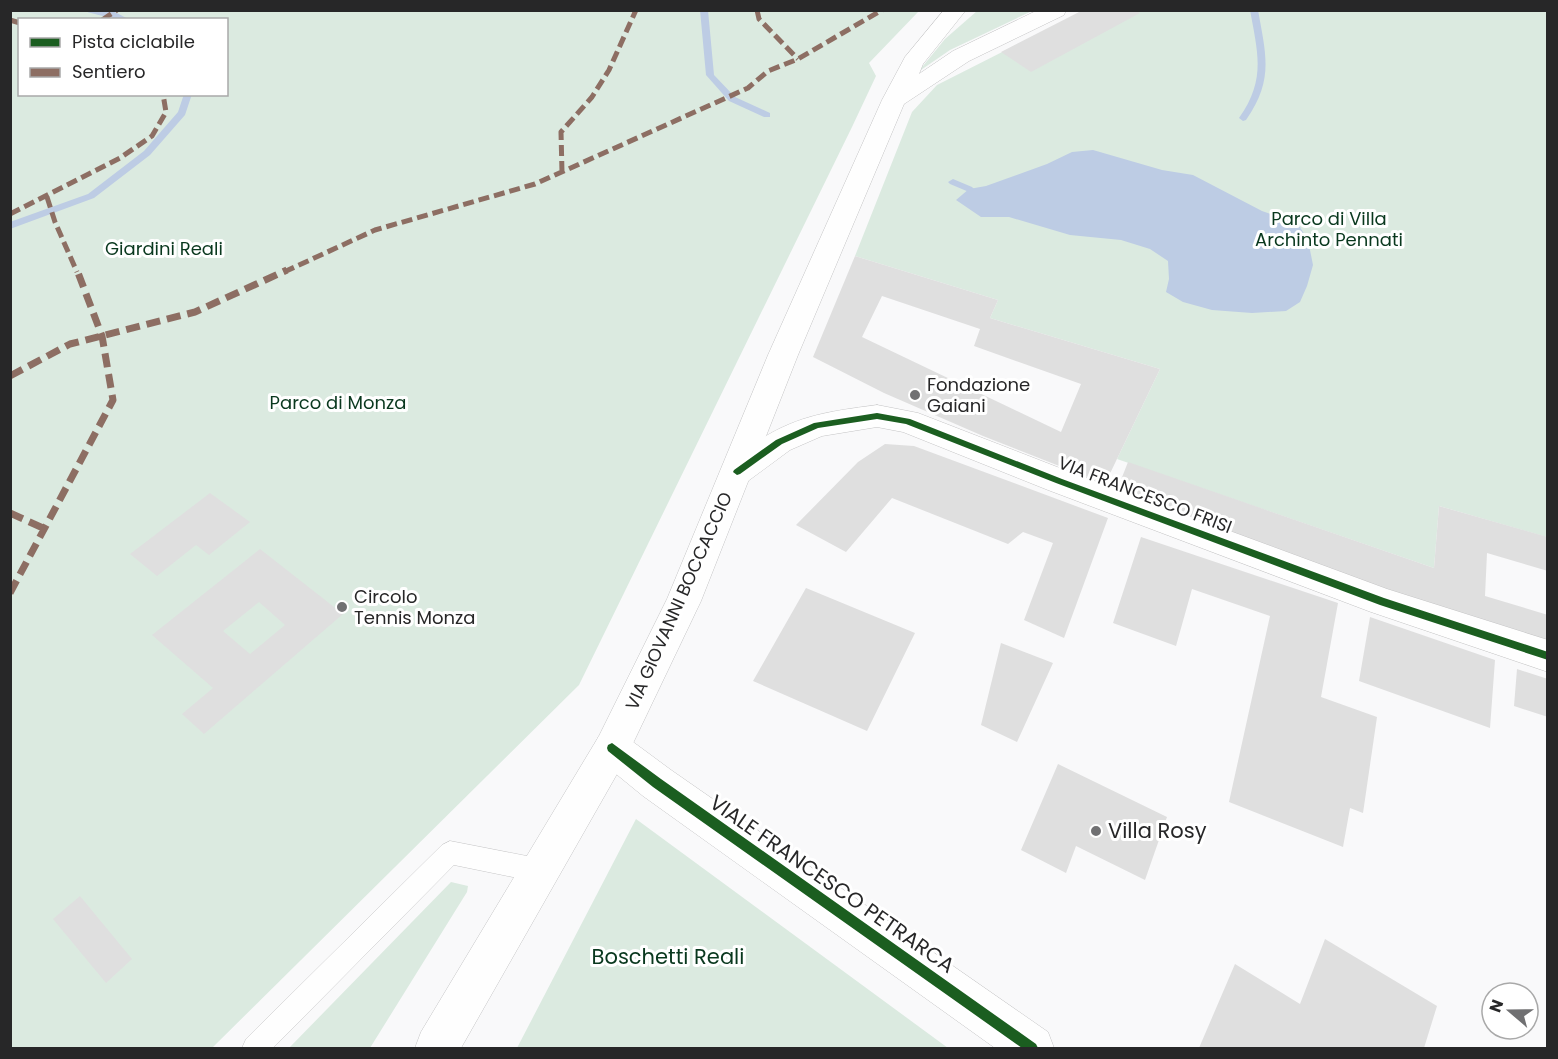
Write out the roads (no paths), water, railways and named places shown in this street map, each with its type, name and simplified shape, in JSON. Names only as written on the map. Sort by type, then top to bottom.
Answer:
[{"type":"main road","name":"VIA GIOVANNI BOCCACCIO","points":[[437,1048],[612,748],[684,601],[783,355],[894,100],[913,62],[956,10]]},
{"type":"main road","points":[[894,100],[961,56],[1056,10]]},
{"type":"main road","name":"VIA FRANCESCO FRISI","points":[[737,472],[779,442],[817,425],[877,416],[907,421],[1059,481],[1383,602],[1548,656]]},
{"type":"main road","name":"VIALE FRANCESCO PETRARCA","points":[[612,748],[657,783],[1032,1048]]},
{"type":"lane","points":[[255,1048],[450,853],[542,871]]},
{"type":"water","points":[[1093,150],[1162,170],[1193,175],[1262,211],[1298,224],[1308,240],[1313,265],[1300,302],[1286,311],[1252,313],[1212,310],[1183,302],[1166,292],[1169,279],[1168,261],[1150,249],[1121,240],[1070,235],[1009,217],[981,217],[956,200],[969,189],[986,186],[1047,164],[1072,152]]},
{"type":"waterway","points":[[86,10],[115,14],[122,18]]},
{"type":"waterway","points":[[704,10],[710,75],[732,99],[767,115]]},
{"type":"waterway","points":[[1243,118],[1258,93],[1261,80],[1261,53],[1254,10]]},
{"type":"waterway","points":[[10,226],[91,196],[147,153],[182,113],[187,96]]},
{"type":"waterway","points":[[953,182],[969,189]]},
{"type":"place","name":"Fondazione Gaiani","points":[[915,395]]},
{"type":"place","name":"Circolo Tennis Monza","points":[[342,607]]},
{"type":"place","name":"Villa Rosy","points":[[1096,831]]},
{"type":"park label","name":"Parco di Villa Archinto Pennati","points":[[1329,229]]},
{"type":"park label","name":"Giardini Reali","points":[[164,249]]},
{"type":"park label","name":"Parco di Monza","points":[[338,403]]},
{"type":"park label","name":"Boschetti Reali","points":[[668,957]]}]
